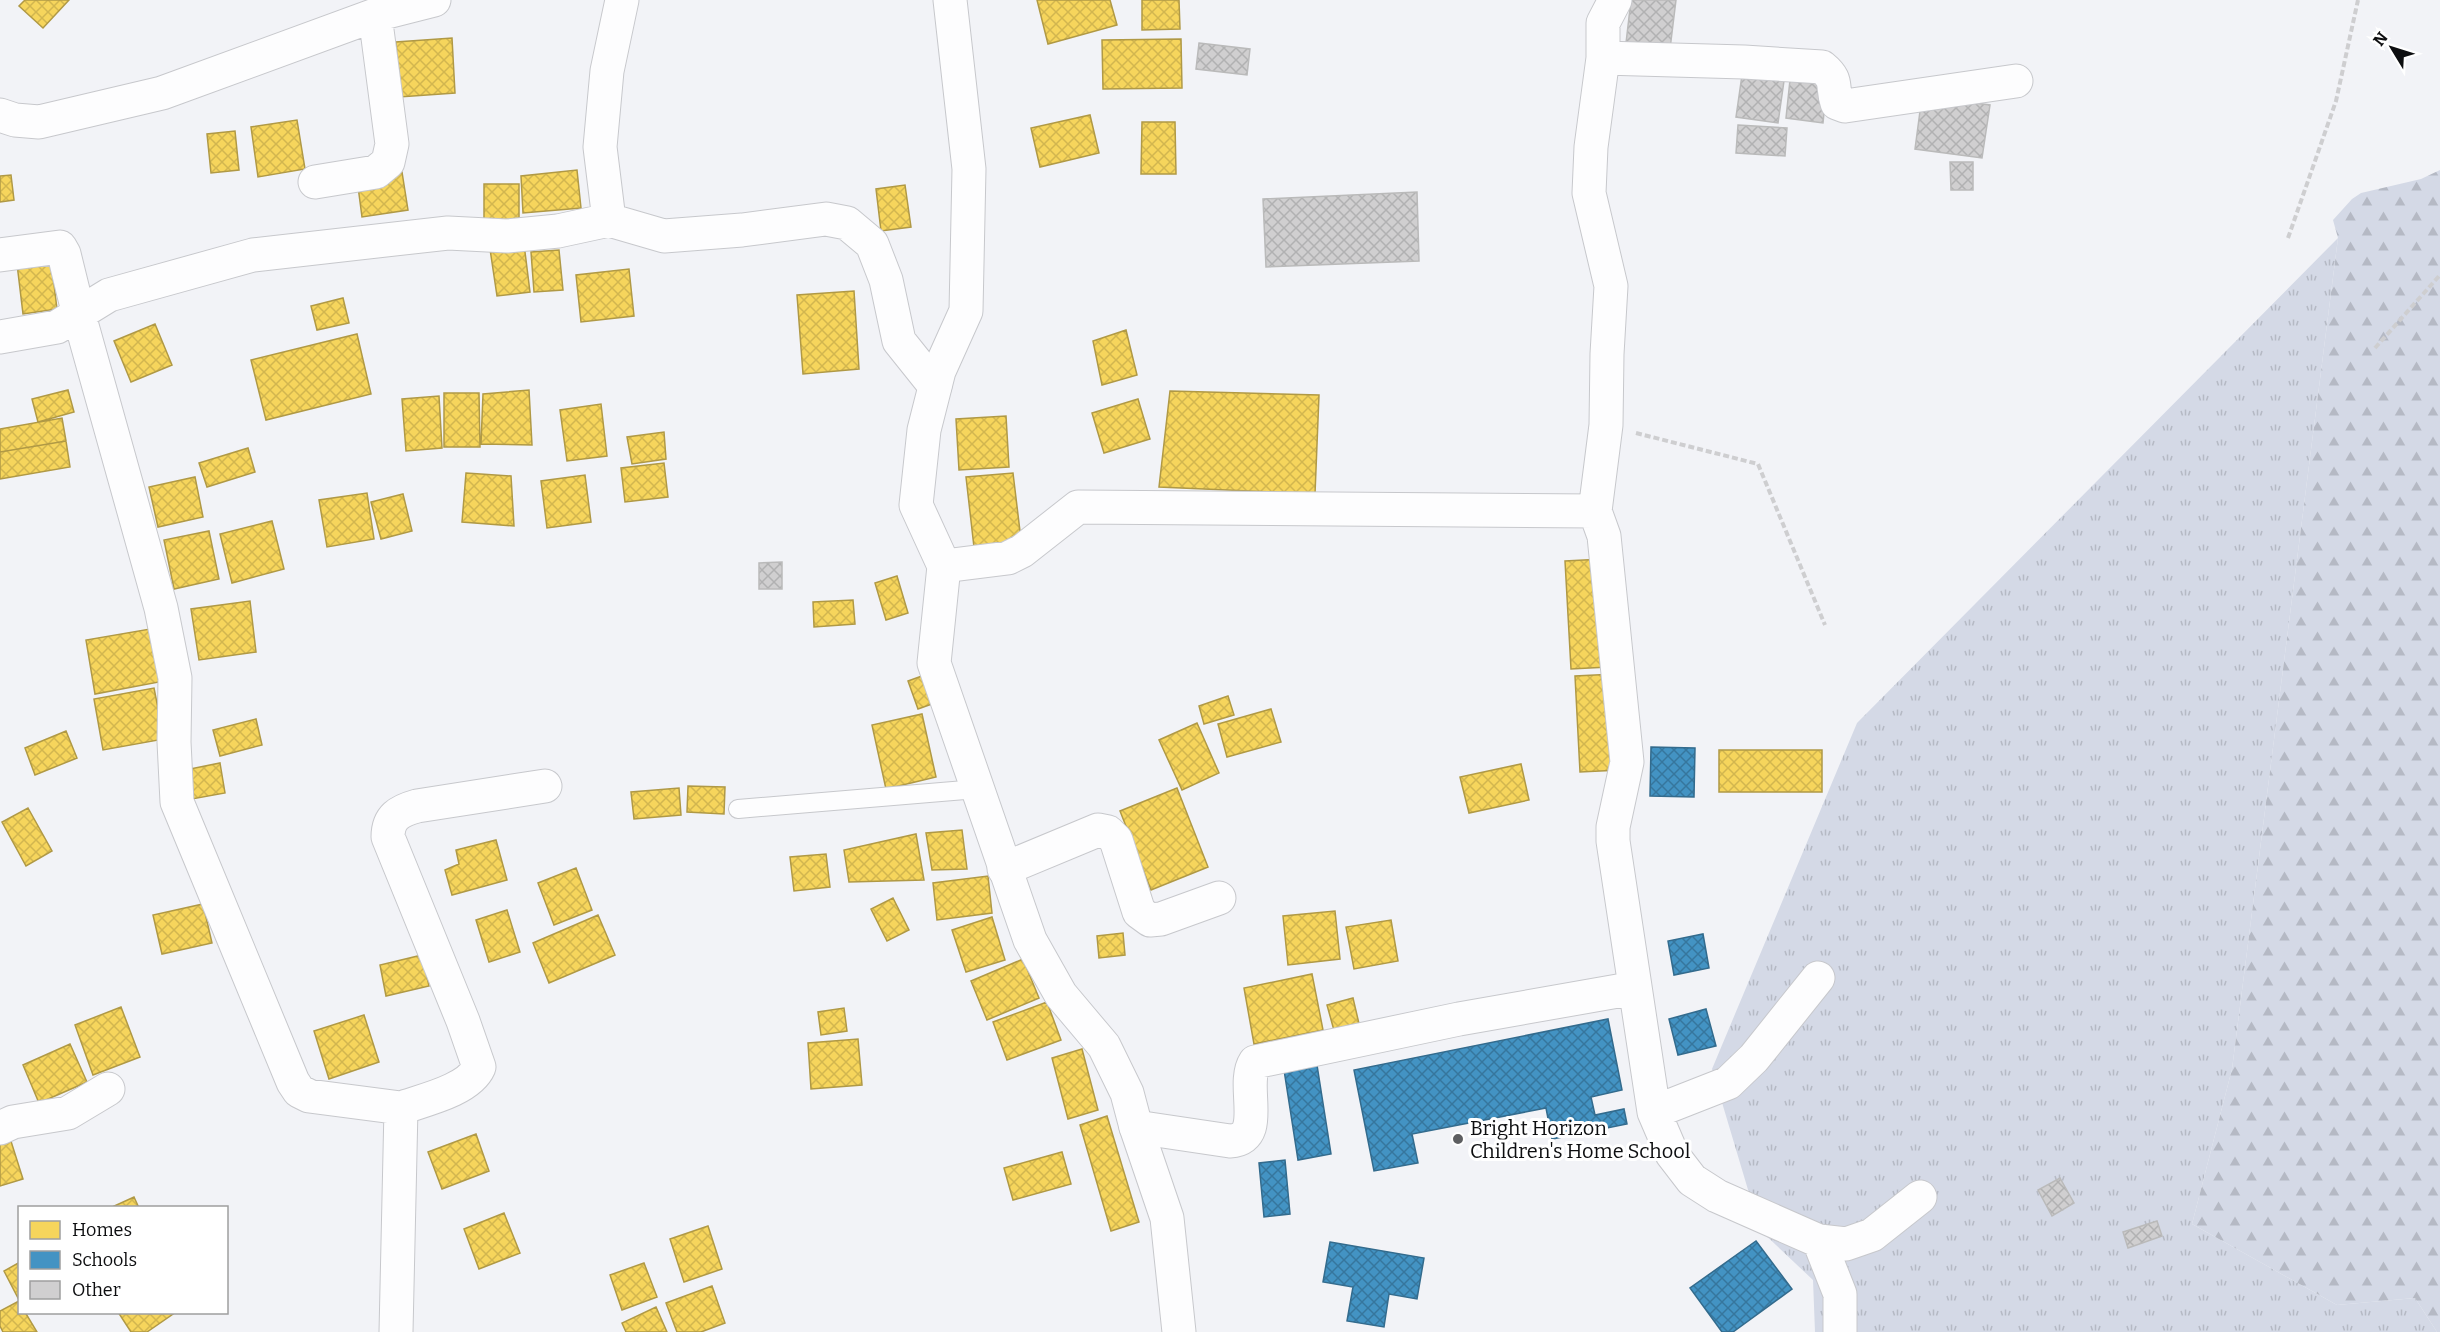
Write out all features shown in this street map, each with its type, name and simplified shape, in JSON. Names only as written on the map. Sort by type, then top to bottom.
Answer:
[{"type":"street","points":[[0,115],[15,120],[39,122],[162,93],[375,15],[434,0]]},
{"type":"street","points":[[609,220],[600,147],[608,71],[622,0]]},
{"type":"street","points":[[950,0],[969,169],[966,312],[937,379],[924,430],[916,505],[944,566],[934,663],[1030,940],[1061,995],[1104,1046],[1127,1093],[1167,1218],[1179,1332]]},
{"type":"street","points":[[1615,0],[1603,23],[1603,58],[1591,147],[1589,193],[1611,286],[1606,425],[1595,511],[1604,536],[1627,762],[1613,827],[1654,1112],[1672,1154],[1692,1180],[1717,1196],[1819,1241],[1846,1244],[1872,1235],[1920,1197]]},
{"type":"street","points":[[315,182],[376,172],[388,162],[392,144],[375,15]]},
{"type":"street","points":[[1603,58],[1822,67],[1831,74],[1836,85],[1834,94],[1837,103],[1845,106],[2016,81]]},
{"type":"street","points":[[0,338],[57,327],[109,295],[254,255],[448,233],[507,236],[558,231],[609,220],[664,236],[742,230],[826,219],[847,223],[872,244],[886,280],[899,341],[937,379]]},
{"type":"street","points":[[0,255],[60,247],[64,254],[161,608],[175,678],[174,742],[177,802],[293,1082],[299,1091],[309,1096],[401,1108],[442,1094],[468,1082],[475,1076],[479,1068],[463,1021],[388,837],[388,827],[392,818],[401,810],[545,786]]},
{"type":"street","points":[[944,566],[1008,558],[1078,507],[1595,511]]},
{"type":"street","points":[[1004,869],[1098,830],[1108,832],[1116,840],[1139,912],[1150,920],[1161,919],[1219,898]]},
{"type":"street","points":[[1654,1112],[1728,1083],[1754,1058],[1818,978]]},
{"type":"street","points":[[1136,1127],[1230,1141],[1241,1140],[1247,1136],[1250,1128],[1250,1092],[1252,1067],[1255,1062],[1459,1019],[1635,988]]},
{"type":"street","points":[[0,1128],[13,1122],[68,1113],[108,1089]]},
{"type":"street","points":[[396,1332],[401,1108]]},
{"type":"street","points":[[1819,1241],[1840,1294],[1840,1332]]},
{"type":"lane","points":[[738,809],[976,789]]},
{"type":"path","points":[[2288,238],[2336,101],[2358,0]]},
{"type":"path","points":[[2375,348],[2440,275]]},
{"type":"path","points":[[1606,425],[1758,464],[1825,625]]},
{"type":"green space","points":[[2440,170],[2440,1332],[2437,1332],[2415,1298],[2337,1305],[2192,1224],[2232,1069],[2338,238],[2333,220],[2352,199],[2361,193],[2421,179]]},
{"type":"green space","points":[[2338,238],[2232,1069],[2192,1224],[2337,1305],[2415,1298],[2437,1332],[1815,1332],[1813,1280],[1760,1230],[1712,1069],[1857,723]]},
{"type":"building: Homes","points":[[25,0],[69,0],[43,28],[19,6]]},
{"type":"building: Homes","points":[[1037,0],[1110,0],[1117,25],[1048,44]]},
{"type":"building: Homes","points":[[1142,0],[1179,0],[1180,29],[1142,30]]},
{"type":"building: Homes","points":[[452,38],[455,93],[399,97],[396,42]]},
{"type":"building: Homes","points":[[1181,39],[1182,88],[1103,89],[1102,40]]},
{"type":"building: Homes","points":[[1090,115],[1099,153],[1040,167],[1031,128]]},
{"type":"building: Homes","points":[[297,120],[305,169],[258,177],[251,127]]},
{"type":"building: Homes","points":[[1142,122],[1175,122],[1176,174],[1141,174]]},
{"type":"building: Homes","points":[[235,131],[239,170],[211,173],[207,134]]},
{"type":"building: Homes","points":[[577,170],[581,208],[523,213],[521,176]]},
{"type":"building: Homes","points":[[402,172],[408,210],[362,217],[357,179]]},
{"type":"building: Homes","points":[[11,175],[14,200],[0,202],[0,176]]},
{"type":"building: Homes","points":[[484,184],[519,184],[519,221],[484,221]]},
{"type":"building: Homes","points":[[905,185],[911,227],[881,231],[876,189]]},
{"type":"building: Homes","points":[[524,244],[530,292],[497,296],[490,249]]},
{"type":"building: Homes","points":[[559,250],[563,290],[534,292],[531,252]]},
{"type":"building: Homes","points":[[51,260],[57,309],[23,314],[17,264]]},
{"type":"building: Homes","points":[[629,269],[634,316],[581,322],[576,275]]},
{"type":"building: Homes","points":[[854,291],[859,369],[803,374],[797,295]]},
{"type":"building: Homes","points":[[343,298],[349,323],[317,330],[311,306]]},
{"type":"building: Homes","points":[[155,324],[172,365],[131,382],[114,341]]},
{"type":"building: Homes","points":[[1126,330],[1137,375],[1102,385],[1093,341]]},
{"type":"building: Homes","points":[[357,334],[371,394],[266,420],[251,360]]},
{"type":"building: Homes","points":[[68,390],[74,412],[38,422],[32,399]]},
{"type":"building: Homes","points":[[529,390],[532,445],[481,444],[483,394]]},
{"type":"building: Homes","points":[[1170,391],[1319,395],[1315,494],[1159,487]]},
{"type":"building: Homes","points":[[444,393],[479,393],[480,447],[444,447]]},
{"type":"building: Homes","points":[[439,396],[442,448],[406,451],[402,399]]},
{"type":"building: Homes","points":[[1138,399],[1150,439],[1104,453],[1092,413]]},
{"type":"building: Homes","points":[[601,404],[607,456],[567,461],[560,410]]},
{"type":"building: Homes","points":[[1006,416],[1009,467],[959,470],[956,419]]},
{"type":"building: Homes","points":[[62,418],[66,441],[0,452],[0,429]]},
{"type":"building: Homes","points":[[664,432],[666,459],[632,464],[627,437]]},
{"type":"building: Homes","points":[[66,441],[70,467],[0,479],[0,452]]},
{"type":"building: Homes","points":[[248,448],[255,472],[207,487],[199,463]]},
{"type":"building: Homes","points":[[664,463],[668,497],[625,502],[621,468]]},
{"type":"building: Homes","points":[[466,473],[511,476],[514,526],[462,522]]},
{"type":"building: Homes","points":[[1013,473],[1022,548],[975,556],[966,477]]},
{"type":"building: Homes","points":[[585,475],[591,522],[547,528],[541,481]]},
{"type":"building: Homes","points":[[195,477],[203,517],[158,527],[149,487]]},
{"type":"building: Homes","points":[[367,493],[374,539],[327,547],[319,500]]},
{"type":"building: Homes","points":[[403,494],[412,531],[381,539],[371,502]]},
{"type":"building: Homes","points":[[272,521],[284,569],[232,583],[220,534]]},
{"type":"building: Homes","points":[[209,531],[219,579],[174,589],[164,540]]},
{"type":"building: Homes","points":[[1603,559],[1608,667],[1571,669],[1565,561]]},
{"type":"building: Homes","points":[[897,576],[908,613],[886,620],[875,583]]},
{"type":"building: Homes","points":[[853,600],[855,624],[814,627],[813,602]]},
{"type":"building: Homes","points":[[250,601],[256,652],[199,660],[191,609]]},
{"type":"building: Homes","points":[[150,629],[159,682],[95,694],[86,640]]},
{"type":"building: Homes","points":[[933,672],[943,700],[918,709],[908,681]]},
{"type":"building: Homes","points":[[1615,674],[1620,770],[1580,772],[1575,676]]},
{"type":"building: Homes","points":[[154,688],[164,739],[103,750],[94,699]]},
{"type":"building: Homes","points":[[1228,696],[1234,715],[1204,724],[1199,706]]},
{"type":"building: Homes","points":[[1271,709],[1281,742],[1227,757],[1218,724]]},
{"type":"building: Homes","points":[[922,714],[936,777],[886,789],[872,725]]},
{"type":"building: Homes","points":[[256,719],[262,745],[220,756],[213,730]]},
{"type":"building: Homes","points":[[1197,723],[1219,773],[1182,790],[1159,740]]},
{"type":"building: Homes","points":[[66,731],[77,758],[35,775],[25,748]]},
{"type":"building: Homes","points":[[1719,750],[1822,750],[1822,792],[1719,792]]},
{"type":"building: Homes","points":[[220,763],[225,793],[192,799],[185,770]]},
{"type":"building: Homes","points":[[1521,764],[1529,800],[1469,813],[1460,777]]},
{"type":"building: Homes","points":[[688,786],[725,787],[724,814],[687,812]]},
{"type":"building: Homes","points":[[679,788],[681,815],[634,819],[631,792]]},
{"type":"building: Homes","points":[[1177,788],[1208,867],[1151,890],[1120,811]]},
{"type":"building: Homes","points":[[28,808],[52,851],[26,866],[2,822]]},
{"type":"building: Homes","points":[[962,830],[967,869],[932,870],[926,833]]},
{"type":"building: Homes","points":[[916,834],[924,880],[849,882],[844,850]]},
{"type":"building: Homes","points":[[496,840],[507,880],[452,895],[445,870],[459,864],[456,850]]},
{"type":"building: Homes","points":[[826,854],[830,887],[794,891],[790,857]]},
{"type":"building: Homes","points":[[576,868],[592,910],[554,925],[538,883]]},
{"type":"building: Homes","points":[[988,876],[992,913],[937,920],[933,883]]},
{"type":"building: Homes","points":[[893,898],[909,930],[887,941],[871,909]]},
{"type":"building: Homes","points":[[203,904],[212,943],[162,954],[153,915]]},
{"type":"building: Homes","points":[[507,910],[520,952],[489,962],[476,920]]},
{"type":"building: Homes","points":[[1335,911],[1340,959],[1288,965],[1283,916]]},
{"type":"building: Homes","points":[[598,915],[615,955],[549,983],[533,943]]},
{"type":"building: Homes","points":[[992,917],[1005,960],[966,972],[952,930]]},
{"type":"building: Homes","points":[[1391,920],[1398,961],[1354,969],[1346,927]]},
{"type":"building: Homes","points":[[1123,933],[1125,955],[1099,958],[1097,936]]},
{"type":"building: Homes","points":[[422,955],[429,986],[386,996],[380,965]]},
{"type":"building: Homes","points":[[1023,959],[1039,998],[987,1020],[971,981]]},
{"type":"building: Homes","points":[[1312,974],[1323,1030],[1254,1044],[1244,988]]},
{"type":"building: Homes","points":[[1353,998],[1360,1028],[1335,1034],[1327,1005]]},
{"type":"building: Homes","points":[[1047,1002],[1061,1040],[1007,1060],[993,1022]]},
{"type":"building: Homes","points":[[121,1007],[140,1057],[93,1075],[75,1025]]},
{"type":"building: Homes","points":[[844,1008],[847,1031],[821,1035],[818,1012]]},
{"type":"building: Homes","points":[[364,1015],[379,1062],[329,1079],[314,1031]]},
{"type":"building: Homes","points":[[858,1039],[862,1085],[811,1089],[808,1043]]},
{"type":"building: Homes","points":[[70,1044],[87,1082],[39,1103],[23,1065]]},
{"type":"building: Homes","points":[[1082,1049],[1098,1110],[1068,1119],[1052,1058]]},
{"type":"building: Homes","points":[[1107,1116],[1139,1222],[1111,1231],[1080,1125]]},
{"type":"building: Homes","points":[[476,1134],[489,1171],[442,1189],[428,1152]]},
{"type":"building: Homes","points":[[9,1135],[23,1179],[0,1186],[0,1138]]},
{"type":"building: Homes","points":[[1062,1152],[1071,1184],[1013,1200],[1004,1168]]},
{"type":"building: Homes","points":[[134,1197],[138,1206],[114,1206]]},
{"type":"building: Homes","points":[[504,1213],[520,1253],[479,1269],[464,1229]]},
{"type":"building: Homes","points":[[708,1226],[722,1269],[684,1282],[670,1239]]},
{"type":"building: Homes","points":[[18,1263],[18,1298],[4,1271]]},
{"type":"building: Homes","points":[[644,1263],[657,1297],[622,1310],[610,1275]]},
{"type":"building: Homes","points":[[712,1286],[725,1323],[701,1332],[677,1332],[666,1303]]},
{"type":"building: Homes","points":[[18,1302],[18,1314],[26,1314],[37,1332],[3,1332],[0,1326],[0,1311]]},
{"type":"building: Homes","points":[[656,1307],[667,1332],[626,1332],[622,1323]]},
{"type":"building: Homes","points":[[119,1314],[173,1314],[147,1332],[131,1332]]},
{"type":"building: Schools","points":[[1651,747],[1695,748],[1694,797],[1650,796]]},
{"type":"building: Schools","points":[[1703,934],[1709,968],[1674,975],[1668,941]]},
{"type":"building: Schools","points":[[1706,1009],[1716,1046],[1678,1055],[1669,1019]]},
{"type":"building: Schools","points":[[1608,1019],[1622,1090],[1591,1097],[1595,1115],[1624,1109],[1627,1124],[1552,1139],[1546,1108],[1412,1134],[1418,1163],[1374,1171],[1354,1070]]},
{"type":"building: Schools","points":[[1317,1065],[1331,1154],[1298,1160],[1284,1070]]},
{"type":"building: Schools","points":[[1285,1160],[1290,1214],[1264,1217],[1259,1163]]},
{"type":"building: Schools","points":[[1756,1241],[1792,1289],[1733,1332],[1722,1332],[1690,1288]]},
{"type":"building: Schools","points":[[1330,1242],[1424,1258],[1417,1299],[1389,1294],[1384,1327],[1347,1321],[1353,1287],[1323,1282]]},
{"type":"building: Other","points":[[1631,0],[1676,0],[1670,49],[1626,43]]},
{"type":"building: Other","points":[[1199,43],[1250,49],[1247,75],[1196,69]]},
{"type":"building: Other","points":[[1742,75],[1784,81],[1778,123],[1736,117]]},
{"type":"building: Other","points":[[1790,80],[1827,83],[1823,123],[1786,118]]},
{"type":"building: Other","points":[[1922,96],[1990,105],[1982,158],[1915,149]]},
{"type":"building: Other","points":[[1738,125],[1787,128],[1785,156],[1736,153]]},
{"type":"building: Other","points":[[1950,162],[1973,162],[1973,190],[1951,190]]},
{"type":"building: Other","points":[[1417,192],[1419,261],[1266,267],[1263,199]]},
{"type":"building: Other","points":[[782,562],[782,589],[759,589],[759,563]]},
{"type":"building: Other","points":[[2060,1178],[2074,1203],[2052,1216],[2038,1190]]},
{"type":"building: Other","points":[[2157,1221],[2162,1236],[2128,1248],[2123,1232]]},
{"type":"place","name":"Bright Horizon Children's Home School","points":[[1458,1139]]}]
